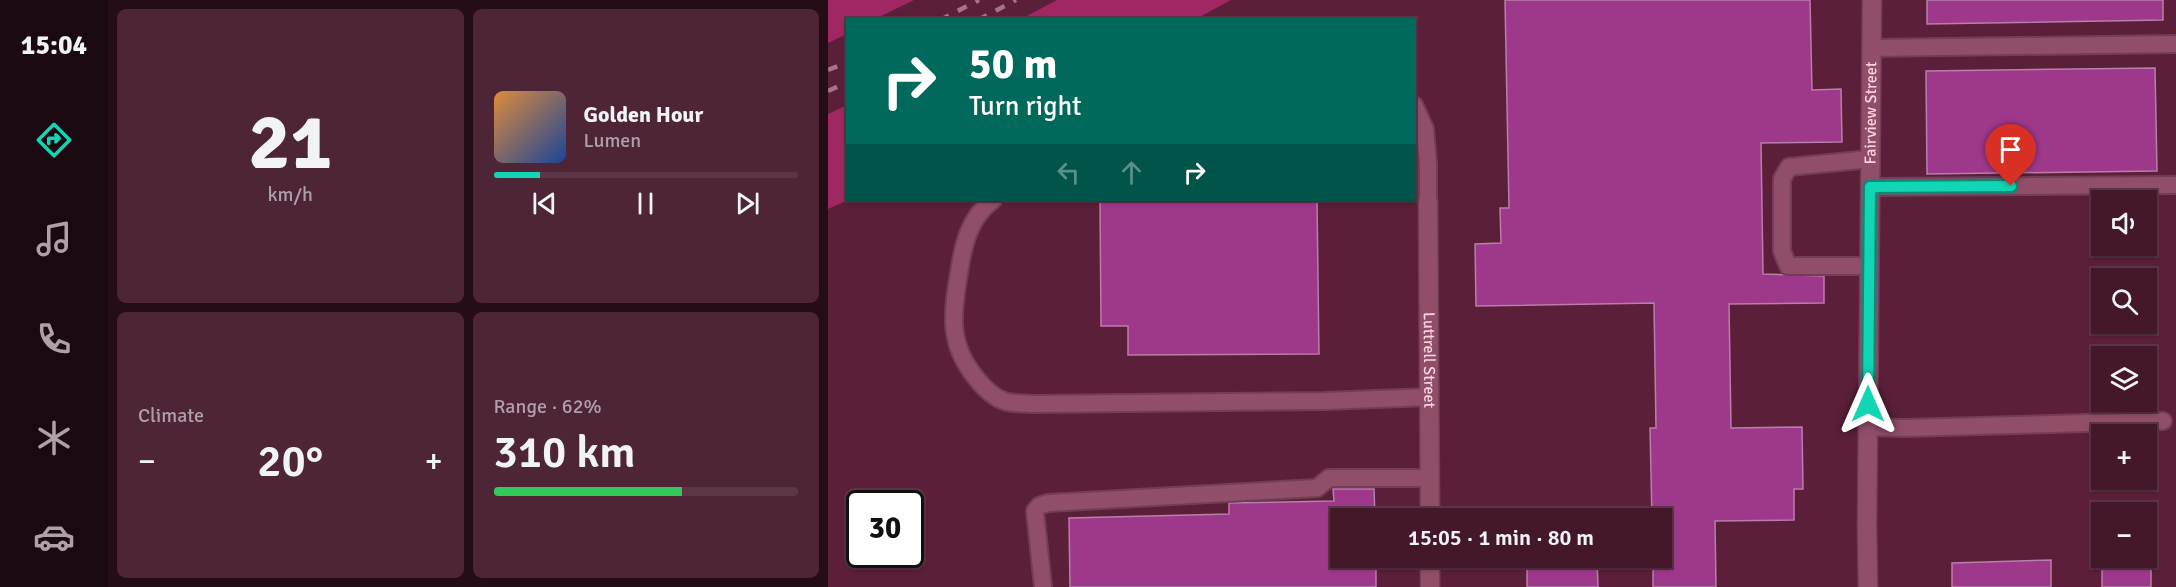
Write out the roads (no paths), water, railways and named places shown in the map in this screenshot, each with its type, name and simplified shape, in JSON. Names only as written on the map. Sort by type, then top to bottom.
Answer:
[{"type":"street","name":"Fairview Street","points":[[1868,587],[1872,0]]},
{"type":"street","name":"Luttrell Street","points":[[1428,201],[1430,508]]},
{"type":"street","points":[[1430,568],[1430,587]]},
{"type":"lane","points":[[1870,48],[2176,44]]},
{"type":"lane","points":[[1416,109],[1425,129],[1428,201]]},
{"type":"lane","points":[[1869,266],[1788,266],[1782,251],[1782,180],[1789,167],[1870,159]]},
{"type":"lane","points":[[1870,187],[2176,185]]},
{"type":"lane","points":[[992,201],[968,230],[961,256],[953,308],[956,338],[963,363],[984,388],[1003,401],[1032,404],[1229,403],[1429,397]]},
{"type":"lane","points":[[1868,427],[2163,421]]},
{"type":"lane","points":[[1043,587],[1035,511],[1039,506],[1048,503],[1317,488],[1329,478],[1430,478]]},
{"type":"railway","points":[[944,18],[979,0]]},
{"type":"railway","points":[[982,18],[1016,0]]},
{"type":"railway","points":[[828,70],[846,63]]},
{"type":"railway","points":[[828,91],[846,83]]}]
